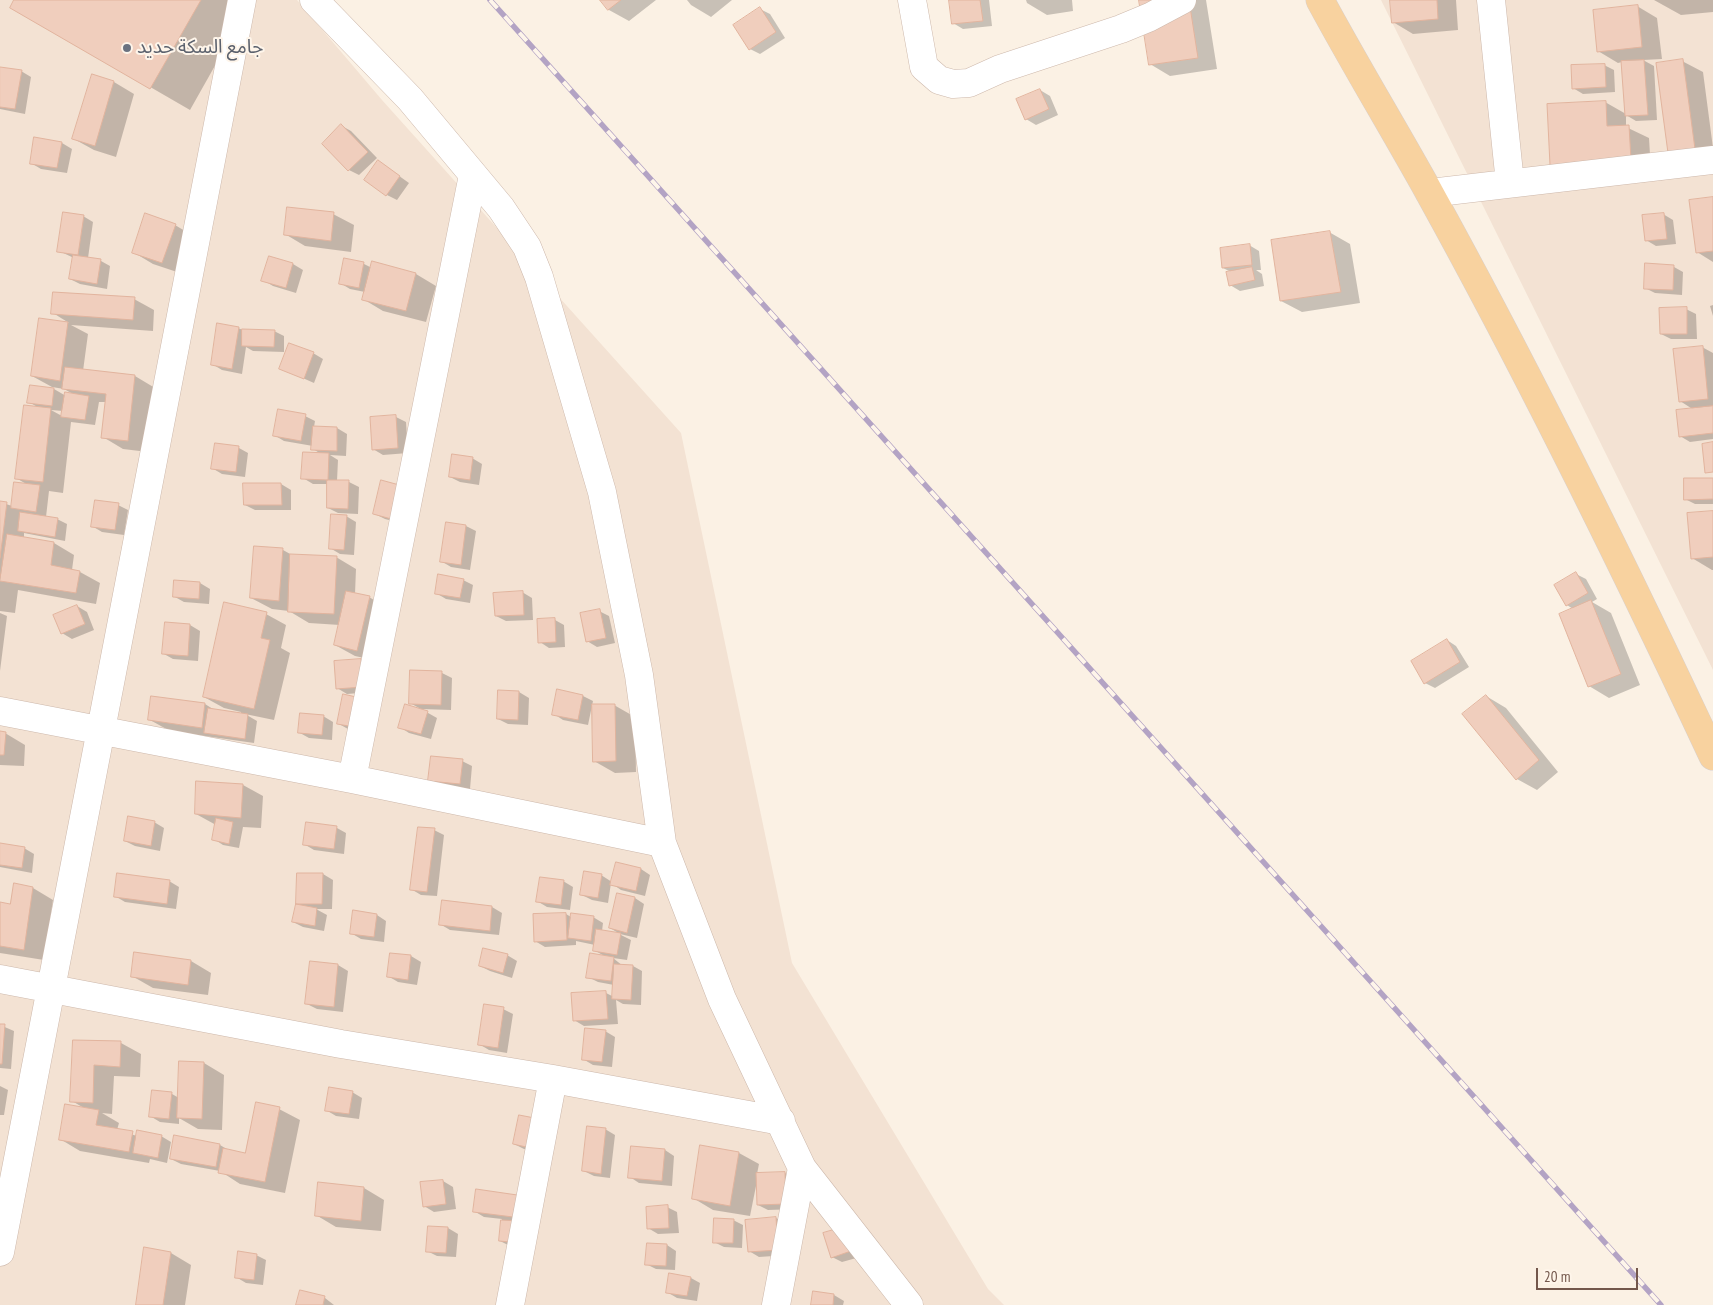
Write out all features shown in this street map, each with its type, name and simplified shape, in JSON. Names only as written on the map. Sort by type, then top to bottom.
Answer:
[{"type":"main road","points":[[1320,0],[1430,193],[1533,387],[1664,652],[1713,756]]},
{"type":"street","points":[[0,1252],[242,0]]},
{"type":"street","points":[[314,0],[410,99],[501,208],[527,246],[602,492],[640,675],[662,843],[722,999],[802,1168],[909,1305]]},
{"type":"street","points":[[912,0],[924,67],[939,80],[953,84],[969,82],[1000,69],[1121,29],[1150,17],[1182,0]]},
{"type":"street","points":[[1491,0],[1510,183]]},
{"type":"street","points":[[1430,193],[1713,160]]},
{"type":"street","points":[[352,778],[473,175]]},
{"type":"street","points":[[0,711],[100,732],[352,778],[662,843]]},
{"type":"street","points":[[0,979],[341,1044],[553,1079],[781,1121]]},
{"type":"street","points":[[510,1305],[553,1079]]},
{"type":"street","points":[[776,1305],[802,1168]]},
{"type":"shaded area","points":[[0,0],[297,0],[382,100],[681,433],[792,963],[988,1289],[1004,1305],[0,1305]]},
{"type":"shaded area","points":[[1381,0],[1713,0],[1713,670]]},
{"type":"building","name":"جامع السكة حديد","points":[[14,0],[201,0],[150,89],[10,8]]},
{"type":"building","points":[[600,0],[621,0],[608,10]]},
{"type":"building","points":[[949,0],[980,0],[983,21],[952,24]]},
{"type":"building","points":[[1139,0],[1189,0],[1198,58],[1149,65]]},
{"type":"building","points":[[1390,0],[1437,0],[1438,19],[1392,23]]},
{"type":"building","points":[[1638,5],[1642,47],[1597,52],[1593,10]]},
{"type":"building","points":[[760,7],[776,32],[749,50],[733,25]]},
{"type":"building","points":[[1683,59],[1695,149],[1668,153],[1656,63]]},
{"type":"building","points":[[1644,60],[1648,115],[1625,116],[1621,61]]},
{"type":"building","points":[[1605,64],[1606,87],[1572,89],[1571,65]]},
{"type":"building","points":[[0,67],[22,70],[15,109],[0,107]]},
{"type":"building","points":[[92,74],[114,81],[95,146],[72,139]]},
{"type":"building","points":[[1040,89],[1049,109],[1025,120],[1016,99]]},
{"type":"building","points":[[1606,101],[1607,126],[1629,125],[1631,160],[1550,165],[1547,104]]},
{"type":"building","points":[[341,124],[368,152],[348,171],[322,144]]},
{"type":"building","points":[[34,137],[62,142],[57,168],[30,164]]},
{"type":"building","points":[[378,160],[400,176],[386,196],[364,180]]},
{"type":"building","points":[[1713,197],[1713,251],[1696,253],[1689,200]]},
{"type":"building","points":[[287,207],[334,212],[331,241],[284,235]]},
{"type":"building","points":[[63,212],[84,215],[78,255],[57,252]]},
{"type":"building","points":[[145,213],[176,224],[162,263],[132,253]]},
{"type":"building","points":[[1664,213],[1667,239],[1645,241],[1642,215]]},
{"type":"building","points":[[1330,231],[1341,292],[1280,301],[1271,240]]},
{"type":"building","points":[[1250,244],[1252,265],[1222,268],[1220,248]]},
{"type":"building","points":[[73,255],[101,259],[97,284],[69,279]]},
{"type":"building","points":[[269,256],[293,263],[286,288],[261,281]]},
{"type":"building","points":[[344,258],[364,262],[359,288],[339,284]]},
{"type":"building","points":[[372,261],[416,273],[406,311],[362,300]]},
{"type":"building","points":[[1645,263],[1674,265],[1673,290],[1644,289]]},
{"type":"building","points":[[1252,267],[1255,280],[1229,286],[1226,272]]},
{"type":"building","points":[[53,292],[135,297],[133,320],[51,314]]},
{"type":"building","points":[[1687,307],[1687,334],[1660,334],[1659,308]]},
{"type":"building","points":[[39,318],[68,322],[60,381],[31,376]]},
{"type":"building","points":[[217,323],[239,327],[232,369],[211,365]]},
{"type":"building","points":[[242,329],[275,330],[274,347],[242,346]]},
{"type":"building","points":[[289,343],[314,352],[304,379],[279,369]]},
{"type":"building","points":[[1703,346],[1708,399],[1679,402],[1673,349]]},
{"type":"building","points":[[65,367],[135,375],[128,441],[101,438],[106,394],[62,389]]},
{"type":"building","points":[[30,385],[54,388],[52,406],[27,403]]},
{"type":"building","points":[[65,392],[89,396],[85,420],[61,417]]},
{"type":"building","points":[[24,405],[51,408],[43,482],[15,479]]},
{"type":"building","points":[[1713,406],[1713,433],[1679,437],[1676,410]]},
{"type":"building","points":[[278,409],[306,414],[301,441],[273,436]]},
{"type":"building","points":[[396,415],[398,448],[372,450],[370,417]]},
{"type":"building","points":[[313,426],[337,427],[337,451],[311,450]]},
{"type":"building","points":[[1713,442],[1713,472],[1705,473],[1702,444]]},
{"type":"building","points":[[215,443],[239,446],[236,472],[211,469]]},
{"type":"building","points":[[303,452],[329,453],[328,480],[301,479]]},
{"type":"building","points":[[452,454],[473,457],[470,480],[449,477]]},
{"type":"building","points":[[1684,478],[1713,478],[1713,499],[1684,500]]},
{"type":"building","points":[[327,480],[349,480],[348,509],[327,508]]},
{"type":"building","points":[[381,480],[403,486],[395,520],[373,514]]},
{"type":"building","points":[[14,482],[40,485],[36,512],[11,508]]},
{"type":"building","points":[[243,483],[281,483],[282,505],[244,505]]},
{"type":"building","points":[[95,500],[119,503],[115,530],[91,527]]},
{"type":"building","points":[[0,501],[7,502],[0,558]]},
{"type":"building","points":[[1713,511],[1713,557],[1691,559],[1687,513]]},
{"type":"building","points":[[20,512],[58,518],[55,537],[18,531]]},
{"type":"building","points":[[331,514],[347,515],[344,550],[329,549]]},
{"type":"building","points":[[446,522],[466,525],[461,565],[440,562]]},
{"type":"building","points":[[7,534],[54,542],[51,565],[80,571],[76,593],[0,581]]},
{"type":"building","points":[[254,546],[283,548],[279,601],[250,598]]},
{"type":"building","points":[[290,554],[337,556],[334,614],[288,612]]},
{"type":"building","points":[[1576,572],[1588,593],[1566,606],[1554,585]]},
{"type":"building","points":[[438,574],[464,579],[460,598],[435,594]]},
{"type":"building","points":[[174,580],[200,582],[199,599],[173,597]]},
{"type":"building","points":[[346,591],[370,596],[357,651],[334,645]]},
{"type":"building","points":[[523,591],[524,615],[495,616],[493,593]]},
{"type":"building","points":[[1591,600],[1621,674],[1588,687],[1559,614]]},
{"type":"building","points":[[224,602],[267,612],[261,638],[270,640],[254,709],[203,697]]},
{"type":"building","points":[[77,605],[85,624],[61,634],[53,615]]},
{"type":"building","points":[[600,609],[606,638],[586,642],[580,613]]},
{"type":"building","points":[[555,618],[556,642],[538,643],[537,619]]},
{"type":"building","points":[[165,622],[190,624],[188,656],[162,654]]},
{"type":"building","points":[[1447,639],[1460,662],[1424,684],[1411,661]]},
{"type":"building","points":[[361,659],[363,687],[336,689],[334,661]]},
{"type":"building","points":[[410,670],[442,671],[441,705],[409,704]]},
{"type":"building","points":[[557,689],[583,695],[578,720],[552,715]]},
{"type":"building","points":[[498,690],[519,691],[518,720],[497,719]]},
{"type":"building","points":[[343,694],[365,699],[360,728],[337,724]]},
{"type":"building","points":[[1486,695],[1539,760],[1516,780],[1462,714]]},
{"type":"building","points":[[151,696],[205,703],[202,728],[148,720]]},
{"type":"building","points":[[405,704],[428,711],[421,734],[398,728]]},
{"type":"building","points":[[592,704],[615,704],[616,761],[593,762]]},
{"type":"building","points":[[208,708],[248,714],[245,739],[204,733]]},
{"type":"building","points":[[300,713],[324,715],[322,735],[298,733]]},
{"type":"building","points":[[0,731],[6,732],[4,755],[0,755]]},
{"type":"building","points":[[431,756],[463,759],[460,784],[428,781]]},
{"type":"building","points":[[196,781],[243,784],[241,818],[195,814]]},
{"type":"building","points":[[128,816],[155,821],[151,846],[124,841]]},
{"type":"building","points":[[216,818],[233,822],[229,844],[212,840]]},
{"type":"building","points":[[306,822],[337,826],[334,849],[303,845]]},
{"type":"building","points":[[418,827],[435,828],[427,892],[410,890]]},
{"type":"building","points":[[0,843],[25,847],[22,868],[0,865]]},
{"type":"building","points":[[616,862],[641,868],[636,891],[610,885]]},
{"type":"building","points":[[584,871],[602,874],[598,898],[580,895]]},
{"type":"building","points":[[117,873],[170,880],[167,904],[114,897]]},
{"type":"building","points":[[297,873],[323,873],[322,904],[296,904]]},
{"type":"building","points":[[540,877],[564,880],[561,905],[536,902]]},
{"type":"building","points":[[14,883],[33,887],[24,950],[0,946],[0,902],[10,904]]},
{"type":"building","points":[[617,893],[635,897],[627,933],[609,928]]},
{"type":"building","points":[[442,900],[492,906],[490,931],[439,925]]},
{"type":"building","points":[[296,904],[317,908],[315,926],[292,922]]},
{"type":"building","points":[[353,910],[377,914],[374,937],[350,934]]},
{"type":"building","points":[[566,913],[567,940],[534,942],[533,914]]},
{"type":"building","points":[[571,913],[594,916],[591,941],[568,938]]},
{"type":"building","points":[[596,929],[621,933],[617,955],[593,951]]},
{"type":"building","points":[[483,948],[508,954],[503,973],[479,966]]},
{"type":"building","points":[[134,952],[191,960],[188,985],[131,977]]},
{"type":"building","points":[[390,953],[411,955],[408,980],[387,977]]},
{"type":"building","points":[[590,953],[614,957],[611,981],[586,978]]},
{"type":"building","points":[[310,961],[338,964],[334,1007],[305,1004]]},
{"type":"building","points":[[614,964],[633,965],[631,1000],[612,999]]},
{"type":"building","points":[[606,991],[608,1019],[573,1021],[571,993]]},
{"type":"building","points":[[484,1004],[504,1007],[498,1048],[478,1045]]},
{"type":"building","points":[[0,1024],[5,1024],[2,1064],[0,1064]]},
{"type":"building","points":[[585,1028],[606,1030],[602,1062],[582,1060]]},
{"type":"building","points":[[73,1040],[121,1041],[120,1067],[94,1065],[93,1103],[70,1102]]},
{"type":"building","points":[[179,1061],[204,1062],[202,1119],[177,1118]]},
{"type":"building","points":[[329,1087],[353,1091],[349,1114],[325,1111]]},
{"type":"building","points":[[152,1090],[172,1092],[169,1119],[149,1117]]},
{"type":"building","points":[[256,1102],[280,1107],[265,1182],[218,1173],[223,1148],[245,1153]]},
{"type":"building","points":[[65,1104],[99,1110],[96,1125],[133,1131],[129,1152],[59,1140]]},
{"type":"building","points":[[519,1115],[545,1120],[539,1150],[513,1144]]},
{"type":"building","points":[[587,1126],[606,1128],[601,1174],[582,1171]]},
{"type":"building","points":[[137,1130],[162,1135],[158,1158],[133,1153]]},
{"type":"building","points":[[174,1135],[220,1144],[216,1167],[170,1159]]},
{"type":"building","points":[[700,1145],[739,1152],[730,1206],[692,1199]]},
{"type":"building","points":[[631,1146],[665,1149],[662,1181],[628,1178]]},
{"type":"building","points":[[785,1172],[786,1204],[757,1205],[756,1173]]},
{"type":"building","points":[[443,1180],[446,1204],[423,1207],[420,1182]]},
{"type":"building","points":[[318,1182],[364,1187],[361,1221],[315,1216]]},
{"type":"building","points":[[476,1189],[524,1196],[521,1218],[473,1212]]},
{"type":"building","points":[[668,1205],[669,1228],[647,1229],[646,1207]]},
{"type":"building","points":[[776,1217],[778,1250],[748,1252],[745,1220]]},
{"type":"building","points":[[714,1218],[734,1219],[733,1243],[713,1243]]},
{"type":"building","points":[[501,1220],[523,1221],[521,1243],[499,1241]]},
{"type":"building","points":[[428,1226],[448,1227],[446,1253],[426,1252]]},
{"type":"building","points":[[844,1227],[851,1251],[831,1258],[823,1233]]},
{"type":"building","points":[[647,1243],[667,1244],[666,1266],[645,1265]]},
{"type":"building","points":[[144,1247],[171,1252],[163,1305],[136,1305]]},
{"type":"building","points":[[238,1251],[257,1254],[254,1280],[235,1278]]},
{"type":"building","points":[[669,1273],[691,1277],[687,1296],[666,1293]]},
{"type":"building","points":[[300,1290],[325,1296],[323,1305],[296,1305]]},
{"type":"building","points":[[813,1291],[834,1294],[833,1305],[811,1305]]},
{"type":"railway","points":[[490,0],[1661,1305]]},
{"type":"place","name":"جامع السكة حديد","points":[[127,48]]}]
